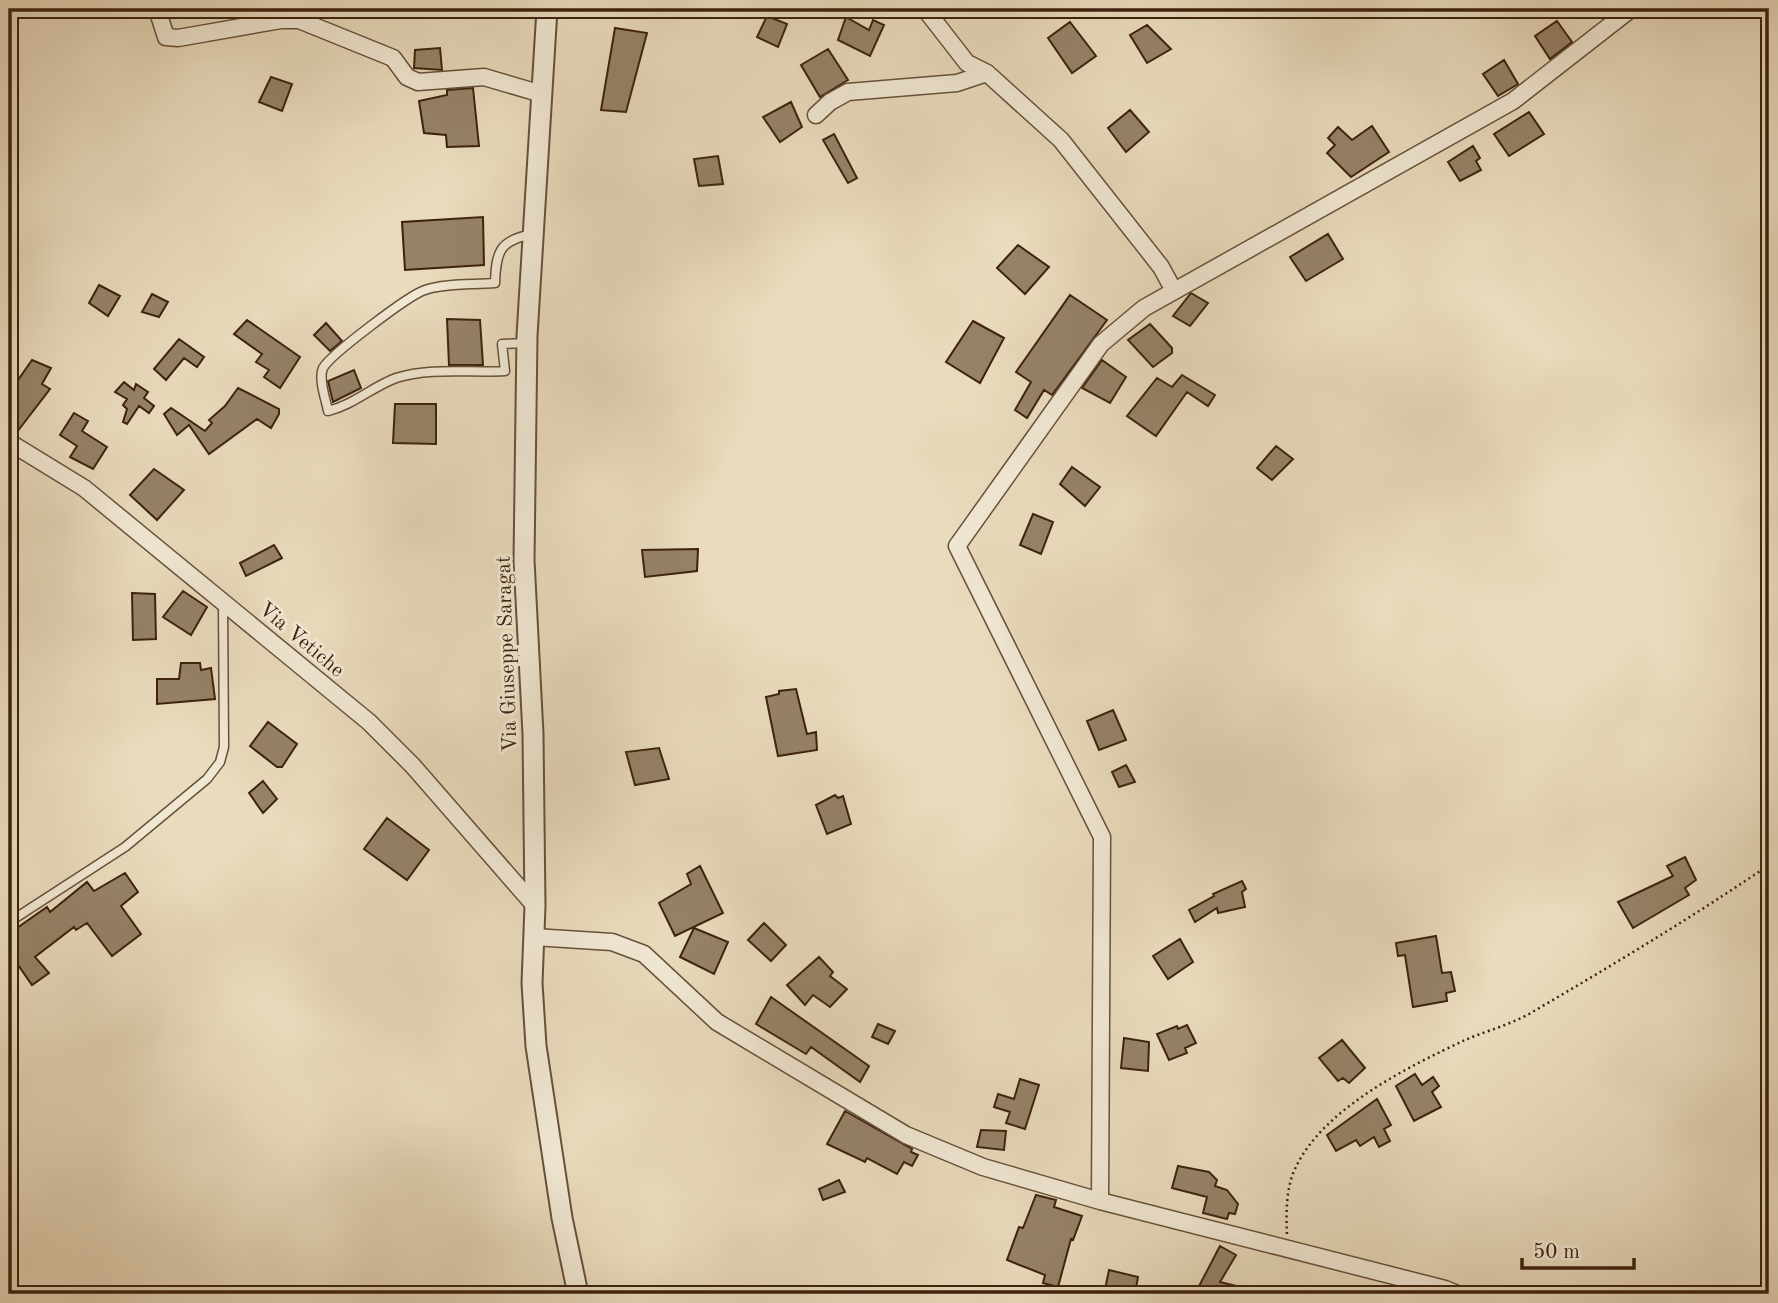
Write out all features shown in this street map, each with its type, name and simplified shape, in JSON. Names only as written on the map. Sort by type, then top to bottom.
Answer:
[{"type":"street","points":[[157,9],[166,37],[178,38],[281,20],[299,20],[393,58],[407,77],[418,82],[484,77],[542,94]]},
{"type":"street","name":"Via Giuseppe Saragat","points":[[547,9],[527,343],[524,560],[533,734],[535,906],[532,983],[536,1046],[562,1218],[578,1294]]},
{"type":"street","points":[[925,9],[967,63],[987,73],[1062,141],[1153,257],[1173,289]]},
{"type":"street","points":[[1100,1201],[1102,837],[957,546],[1101,344],[1144,308],[1173,289],[1513,101],[1630,9]]},
{"type":"street","points":[[816,115],[848,92],[957,83],[987,73]]},
{"type":"street","name":"Via Vetiche","points":[[9,442],[84,488],[369,722],[413,766],[535,906]]},
{"type":"street","points":[[534,937],[612,942],[644,954],[717,1022],[906,1135],[983,1167],[1100,1201],[1457,1294]]},
{"type":"lane","points":[[527,343],[502,344],[505,371],[419,373],[395,379],[365,393],[346,407],[328,411],[321,377],[323,367],[397,308],[426,289],[495,284],[496,260],[503,247],[512,238],[533,234]]},
{"type":"lane","points":[[17,917],[125,847],[207,779],[220,762],[224,737],[223,600]]},
{"type":"path","points":[[1287,1251],[1286,1216],[1294,1170],[1327,1126],[1349,1106],[1396,1076],[1466,1040],[1537,1009],[1680,926],[1769,864]]},
{"type":"building","points":[[767,16],[787,24],[778,47],[757,37]]},
{"type":"building","points":[[846,17],[869,30],[873,20],[884,25],[870,56],[838,40]]},
{"type":"building","points":[[1557,21],[1572,42],[1550,59],[1535,36]]},
{"type":"building","points":[[1070,22],[1096,56],[1072,73],[1048,38]]},
{"type":"building","points":[[1147,25],[1171,49],[1147,63],[1130,35]]},
{"type":"building","points":[[615,28],[647,33],[626,112],[601,110]]},
{"type":"building","points":[[440,48],[442,70],[414,68],[415,50]]},
{"type":"building","points":[[828,49],[848,80],[820,97],[801,65]]},
{"type":"building","points":[[1504,60],[1518,84],[1498,96],[1483,74]]},
{"type":"building","points":[[271,77],[292,84],[282,111],[259,102]]},
{"type":"building","points":[[473,88],[479,146],[447,147],[446,135],[424,133],[419,101],[447,95],[447,90]]},
{"type":"building","points":[[791,102],[802,127],[780,142],[763,117]]},
{"type":"building","points":[[1130,110],[1149,132],[1126,152],[1108,128]]},
{"type":"building","points":[[1529,112],[1544,134],[1509,156],[1494,134]]},
{"type":"building","points":[[1372,126],[1389,152],[1351,177],[1327,153],[1335,145],[1328,138],[1338,127],[1352,140]]},
{"type":"building","points":[[834,134],[857,178],[848,183],[823,140]]},
{"type":"building","points":[[1473,146],[1480,158],[1476,161],[1481,170],[1460,181],[1448,162]]},
{"type":"building","points":[[718,156],[723,184],[699,186],[694,159]]},
{"type":"building","points":[[483,217],[484,265],[405,270],[402,222]]},
{"type":"building","points":[[1328,234],[1343,259],[1306,281],[1290,257]]},
{"type":"building","points":[[1018,245],[1049,267],[1025,294],[997,268]]},
{"type":"building","points":[[99,285],[120,296],[108,316],[89,303]]},
{"type":"building","points":[[1191,293],[1208,303],[1190,326],[1173,316]]},
{"type":"building","points":[[152,294],[168,302],[159,317],[142,312]]},
{"type":"building","points":[[1070,295],[1107,320],[1052,395],[1044,390],[1027,418],[1015,410],[1031,382],[1016,372]]},
{"type":"building","points":[[447,319],[480,320],[483,365],[449,365]]},
{"type":"building","points":[[247,320],[300,357],[280,388],[264,377],[269,370],[256,362],[262,354],[234,334]]},
{"type":"building","points":[[973,321],[1004,338],[980,383],[946,362]]},
{"type":"building","points":[[326,323],[342,341],[330,351],[314,335]]},
{"type":"building","points":[[1150,324],[1172,348],[1172,353],[1153,367],[1128,340]]},
{"type":"building","points":[[179,339],[204,357],[197,367],[184,358],[166,380],[154,369]]},
{"type":"building","points":[[32,360],[51,368],[42,384],[50,389],[17,432],[9,427],[9,393]]},
{"type":"building","points":[[1102,360],[1126,377],[1110,403],[1082,388]]},
{"type":"building","points":[[354,370],[361,388],[333,402],[328,381]]},
{"type":"building","points":[[1182,375],[1215,395],[1208,406],[1187,392],[1156,436],[1127,416],[1157,378],[1172,387]]},
{"type":"building","points":[[124,382],[134,390],[136,384],[148,392],[144,398],[154,406],[149,413],[139,406],[127,424],[123,422],[127,409],[123,405],[127,399],[115,392]]},
{"type":"building","points":[[238,388],[279,409],[279,414],[271,428],[257,419],[209,454],[189,425],[177,435],[164,414],[171,408],[205,431],[212,423],[209,420],[225,406]]},
{"type":"building","points":[[395,404],[436,404],[436,444],[393,443]]},
{"type":"building","points":[[74,413],[88,421],[82,431],[107,447],[93,469],[70,457],[77,446],[60,435]]},
{"type":"building","points":[[1276,446],[1293,459],[1272,480],[1257,468]]},
{"type":"building","points":[[1072,467],[1100,487],[1085,506],[1060,484]]},
{"type":"building","points":[[154,469],[184,490],[157,520],[130,495]]},
{"type":"building","points":[[1033,514],[1053,522],[1041,554],[1020,545]]},
{"type":"building","points":[[274,545],[282,558],[246,576],[240,563]]},
{"type":"building","points":[[698,549],[697,571],[645,577],[642,550]]},
{"type":"building","points":[[183,591],[207,607],[191,635],[163,617]]},
{"type":"building","points":[[132,593],[155,594],[156,639],[133,640]]},
{"type":"building","points":[[181,663],[200,663],[201,670],[211,668],[215,699],[157,704],[157,679],[179,679]]},
{"type":"building","points":[[796,689],[807,734],[816,732],[817,750],[778,756],[766,697],[779,694],[779,691]]},
{"type":"building","points":[[1113,710],[1126,740],[1099,750],[1087,721]]},
{"type":"building","points":[[268,722],[297,744],[282,767],[277,767],[250,746]]},
{"type":"building","points":[[659,748],[669,779],[635,785],[626,752]]},
{"type":"building","points":[[1126,765],[1135,782],[1119,787],[1112,772]]},
{"type":"building","points":[[263,781],[277,799],[263,813],[249,793]]},
{"type":"building","points":[[835,795],[838,798],[843,796],[851,824],[827,834],[816,805]]},
{"type":"building","points":[[387,818],[429,850],[407,880],[364,849]]},
{"type":"building","points":[[1685,857],[1696,880],[1685,888],[1689,895],[1633,928],[1618,902],[1673,876],[1667,866]]},
{"type":"building","points":[[700,866],[723,913],[675,936],[659,903],[691,884],[687,874]]},
{"type":"building","points":[[125,873],[138,892],[121,906],[141,934],[112,956],[87,923],[76,930],[74,927],[35,957],[49,973],[32,985],[9,952],[9,918],[17,928],[47,907],[50,912],[87,882],[94,891]]},
{"type":"building","points":[[1242,881],[1246,889],[1242,892],[1245,907],[1218,913],[1217,908],[1195,922],[1189,910],[1214,896],[1213,894]]},
{"type":"building","points":[[764,923],[786,945],[771,961],[748,940]]},
{"type":"building","points":[[694,928],[728,942],[714,974],[680,957]]},
{"type":"building","points":[[1436,936],[1442,973],[1451,972],[1455,991],[1446,993],[1447,1001],[1413,1007],[1405,955],[1398,956],[1396,943]]},
{"type":"building","points":[[1180,939],[1193,962],[1168,979],[1153,956]]},
{"type":"building","points":[[819,957],[833,972],[830,976],[847,989],[830,1007],[813,995],[805,1005],[787,985]]},
{"type":"building","points":[[771,997],[869,1066],[860,1082],[811,1047],[806,1054],[756,1024]]},
{"type":"building","points":[[878,1024],[895,1031],[888,1044],[872,1037]]},
{"type":"building","points":[[1187,1025],[1196,1043],[1185,1048],[1187,1053],[1169,1060],[1157,1034]]},
{"type":"building","points":[[1124,1038],[1149,1042],[1148,1071],[1121,1068]]},
{"type":"building","points":[[1342,1040],[1365,1068],[1349,1083],[1343,1078],[1338,1081],[1319,1058]]},
{"type":"building","points":[[1415,1074],[1422,1085],[1433,1077],[1439,1086],[1432,1092],[1441,1107],[1414,1121],[1396,1086]]},
{"type":"building","points":[[1020,1079],[1039,1085],[1025,1129],[1006,1123],[1010,1112],[994,1107],[998,1094],[1014,1099]]},
{"type":"building","points":[[1377,1099],[1391,1125],[1384,1129],[1390,1141],[1379,1147],[1374,1137],[1360,1146],[1356,1140],[1336,1151],[1327,1135]]},
{"type":"building","points":[[845,1111],[912,1149],[911,1152],[918,1155],[912,1166],[904,1162],[897,1174],[867,1158],[865,1162],[827,1144]]},
{"type":"building","points":[[981,1130],[1006,1131],[1004,1150],[977,1147]]},
{"type":"building","points":[[1178,1166],[1209,1172],[1217,1180],[1215,1186],[1227,1190],[1238,1204],[1235,1214],[1229,1213],[1227,1219],[1203,1213],[1207,1197],[1172,1188]]},
{"type":"building","points":[[839,1180],[845,1192],[823,1200],[819,1189]]},
{"type":"building","points":[[1036,1195],[1056,1200],[1054,1207],[1082,1216],[1073,1240],[1071,1239],[1058,1287],[1043,1283],[1045,1275],[1007,1260],[1019,1227],[1023,1228]]},
{"type":"building","points":[[1220,1246],[1236,1255],[1220,1282],[1253,1290],[1252,1294],[1207,1294],[1197,1290]]},
{"type":"building","points":[[1109,1270],[1138,1277],[1135,1294],[1104,1294]]}]
